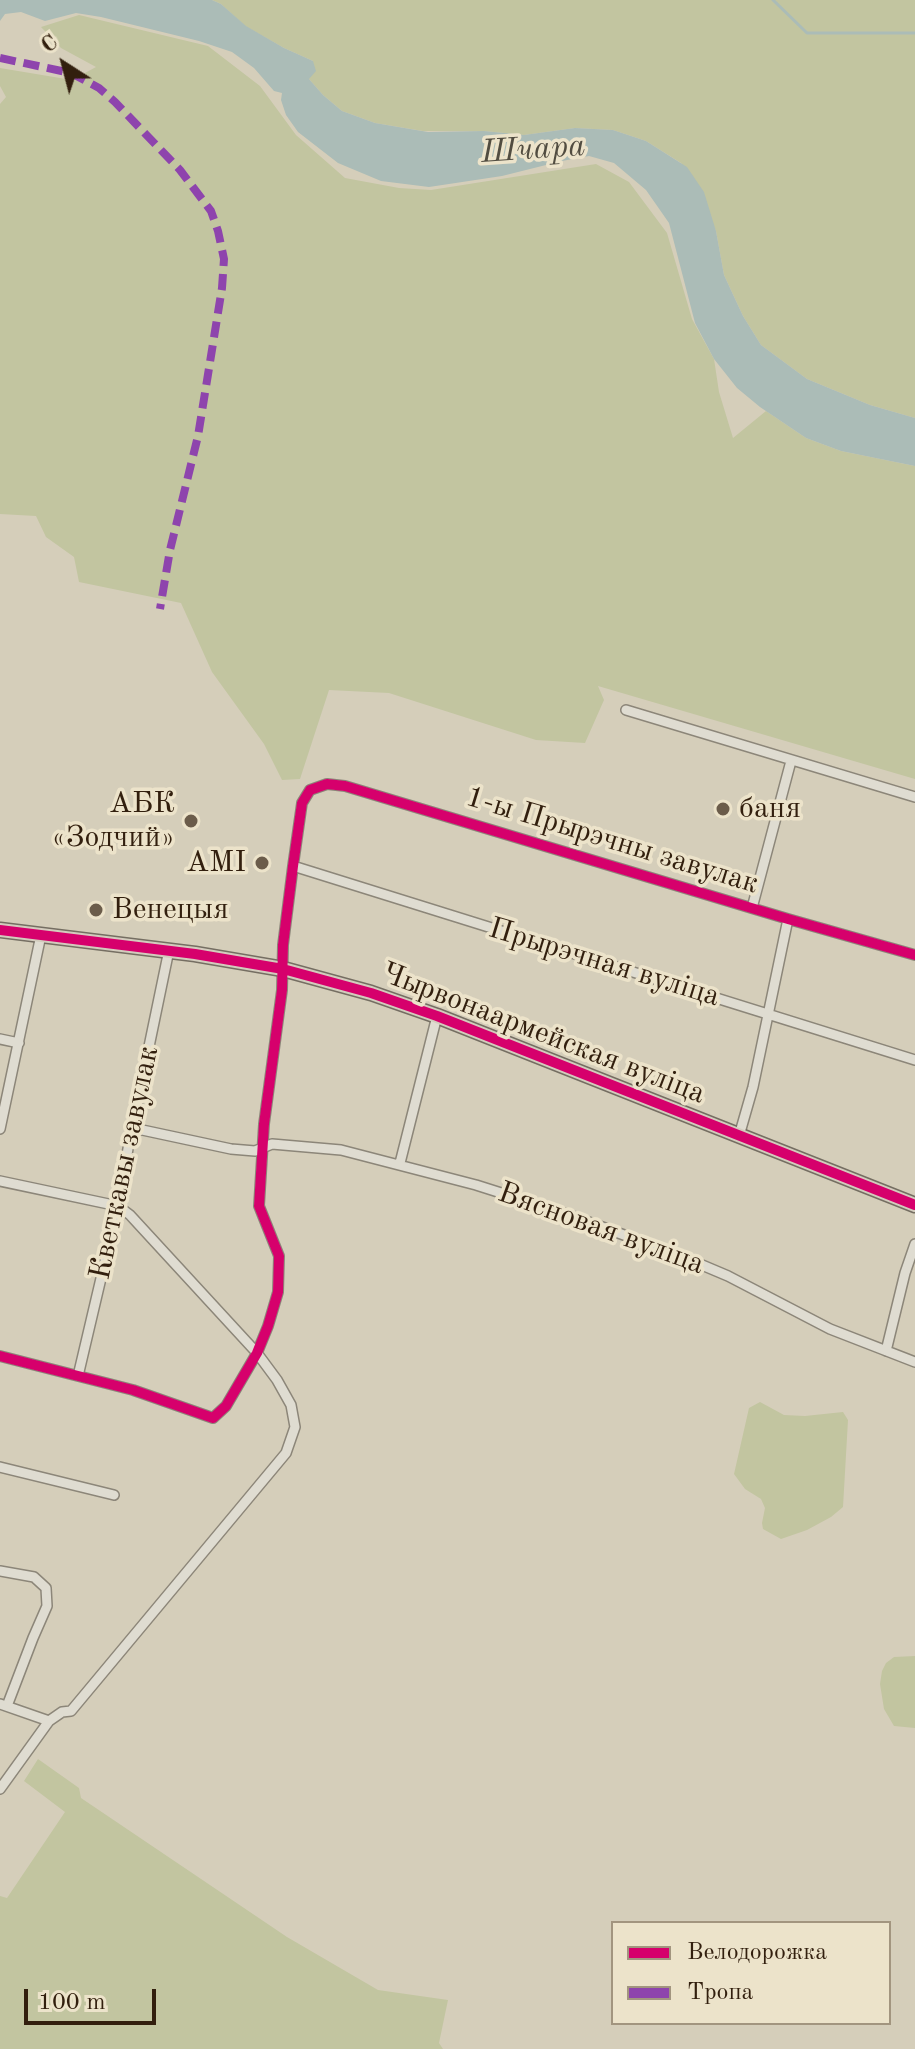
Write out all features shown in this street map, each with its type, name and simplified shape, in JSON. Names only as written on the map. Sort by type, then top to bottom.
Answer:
[{"type":"highway","name":"Чырвонаармейская вуліца","points":[[0,930],[169,950],[283,969],[371,993],[437,1016],[915,1205]]},
{"type":"street","points":[[626,710],[915,797]]},
{"type":"street","points":[[752,908],[791,761]]},
{"type":"street","name":"1-ы Прырэчны завулак","points":[[293,866],[302,803],[310,790],[327,784],[345,786],[915,955]]},
{"type":"street","points":[[0,1356],[133,1390],[213,1418],[226,1406],[257,1353],[278,1292],[279,1256],[259,1206],[268,1145],[264,1124],[293,866]]},
{"type":"street","name":"Прырэчная вуліца","points":[[293,866],[915,1060]]},
{"type":"street","points":[[739,1136],[753,1087],[788,919]]},
{"type":"street","points":[[0,1129],[41,935]]},
{"type":"street","name":"Кветкавы завулак","points":[[78,1376],[118,1206],[169,950]]},
{"type":"street","points":[[400,1163],[437,1016]]},
{"type":"street","points":[[0,1039],[19,1043]]},
{"type":"street","name":"Вясновая вуліца","points":[[133,1128],[231,1149],[255,1151],[268,1145],[341,1150],[476,1185],[676,1254],[728,1276],[830,1329],[915,1362]]},
{"type":"street","points":[[0,1181],[118,1206],[130,1215],[257,1353],[291,1405],[295,1427],[286,1453],[71,1711],[62,1712],[49,1721],[0,1789]]},
{"type":"street","points":[[886,1351],[915,1244]]},
{"type":"street","points":[[0,1467],[114,1495]]},
{"type":"street","points":[[0,1571],[34,1577],[46,1588],[47,1606],[4,1705],[49,1721]]},
{"type":"green space","points":[[212,0],[915,0],[915,418],[870,405],[807,379],[761,345],[724,275],[716,231],[681,163],[646,141],[613,130],[575,128],[524,135],[484,131],[423,131],[375,123],[342,111],[323,95],[309,79],[313,61],[245,26],[221,4]]},
{"type":"green space","points":[[79,15],[208,46],[260,86],[296,135],[345,178],[399,188],[431,190],[596,164],[629,182],[667,233],[692,319],[714,359],[719,392],[733,438],[766,411],[806,438],[841,451],[915,466],[915,779],[598,686],[604,700],[585,743],[536,740],[389,693],[329,690],[300,779],[282,780],[264,744],[212,672],[181,603],[79,582],[74,557],[46,537],[36,516],[0,514],[0,104],[6,97],[0,86],[0,68],[72,80],[96,67],[61,48],[41,27]]},
{"type":"green space","points":[[760,1402],[784,1415],[843,1412],[848,1420],[843,1507],[807,1530],[781,1539],[763,1529],[765,1508],[761,1499],[745,1489],[734,1474],[749,1408]]},
{"type":"green space","points":[[915,1656],[915,1728],[894,1726],[884,1709],[880,1684],[882,1671],[894,1657]]},
{"type":"green space","points":[[38,1759],[79,1788],[81,1798],[287,1937],[378,1990],[448,2000],[439,2043],[443,2049],[0,2049],[0,1896],[7,1898],[65,1812],[24,1781]]},
{"type":"water","name":"Шчара","points":[[0,0],[212,0],[246,26],[313,61],[316,71],[309,79],[323,95],[342,111],[375,123],[428,132],[484,131],[524,135],[575,128],[613,130],[646,141],[687,167],[704,192],[716,231],[724,275],[761,345],[807,379],[870,405],[915,418],[915,466],[841,451],[806,438],[737,388],[714,359],[695,323],[669,223],[646,190],[614,163],[589,156],[502,176],[429,187],[381,181],[338,163],[298,132],[286,115],[282,93],[274,91],[254,68],[232,52],[199,41],[76,13],[45,21],[21,12],[5,14],[0,21]]},
{"type":"waterway","points":[[773,0],[807,33],[915,33]]},
{"type":"marked path","points":[[0,58],[71,73],[99,88],[180,170],[211,211],[218,231],[224,259],[222,288],[198,436],[170,550],[160,609]]},
{"type":"cycle path","points":[[0,1356],[133,1390],[213,1418],[226,1406],[257,1353],[278,1292],[279,1256],[259,1206],[264,1124],[282,990],[283,945],[293,866],[302,803],[310,790],[327,784],[345,786],[915,955]]},
{"type":"cycle path","points":[[0,930],[195,954],[283,969],[371,993],[437,1016],[915,1205]]},
{"type":"place","name":"баня","points":[[723,809]]},
{"type":"place","name":"АБК «Зодчий»","points":[[191,821]]},
{"type":"place","name":"AMI","points":[[262,863]]},
{"type":"place","name":"Венецыя","points":[[96,910]]}]
